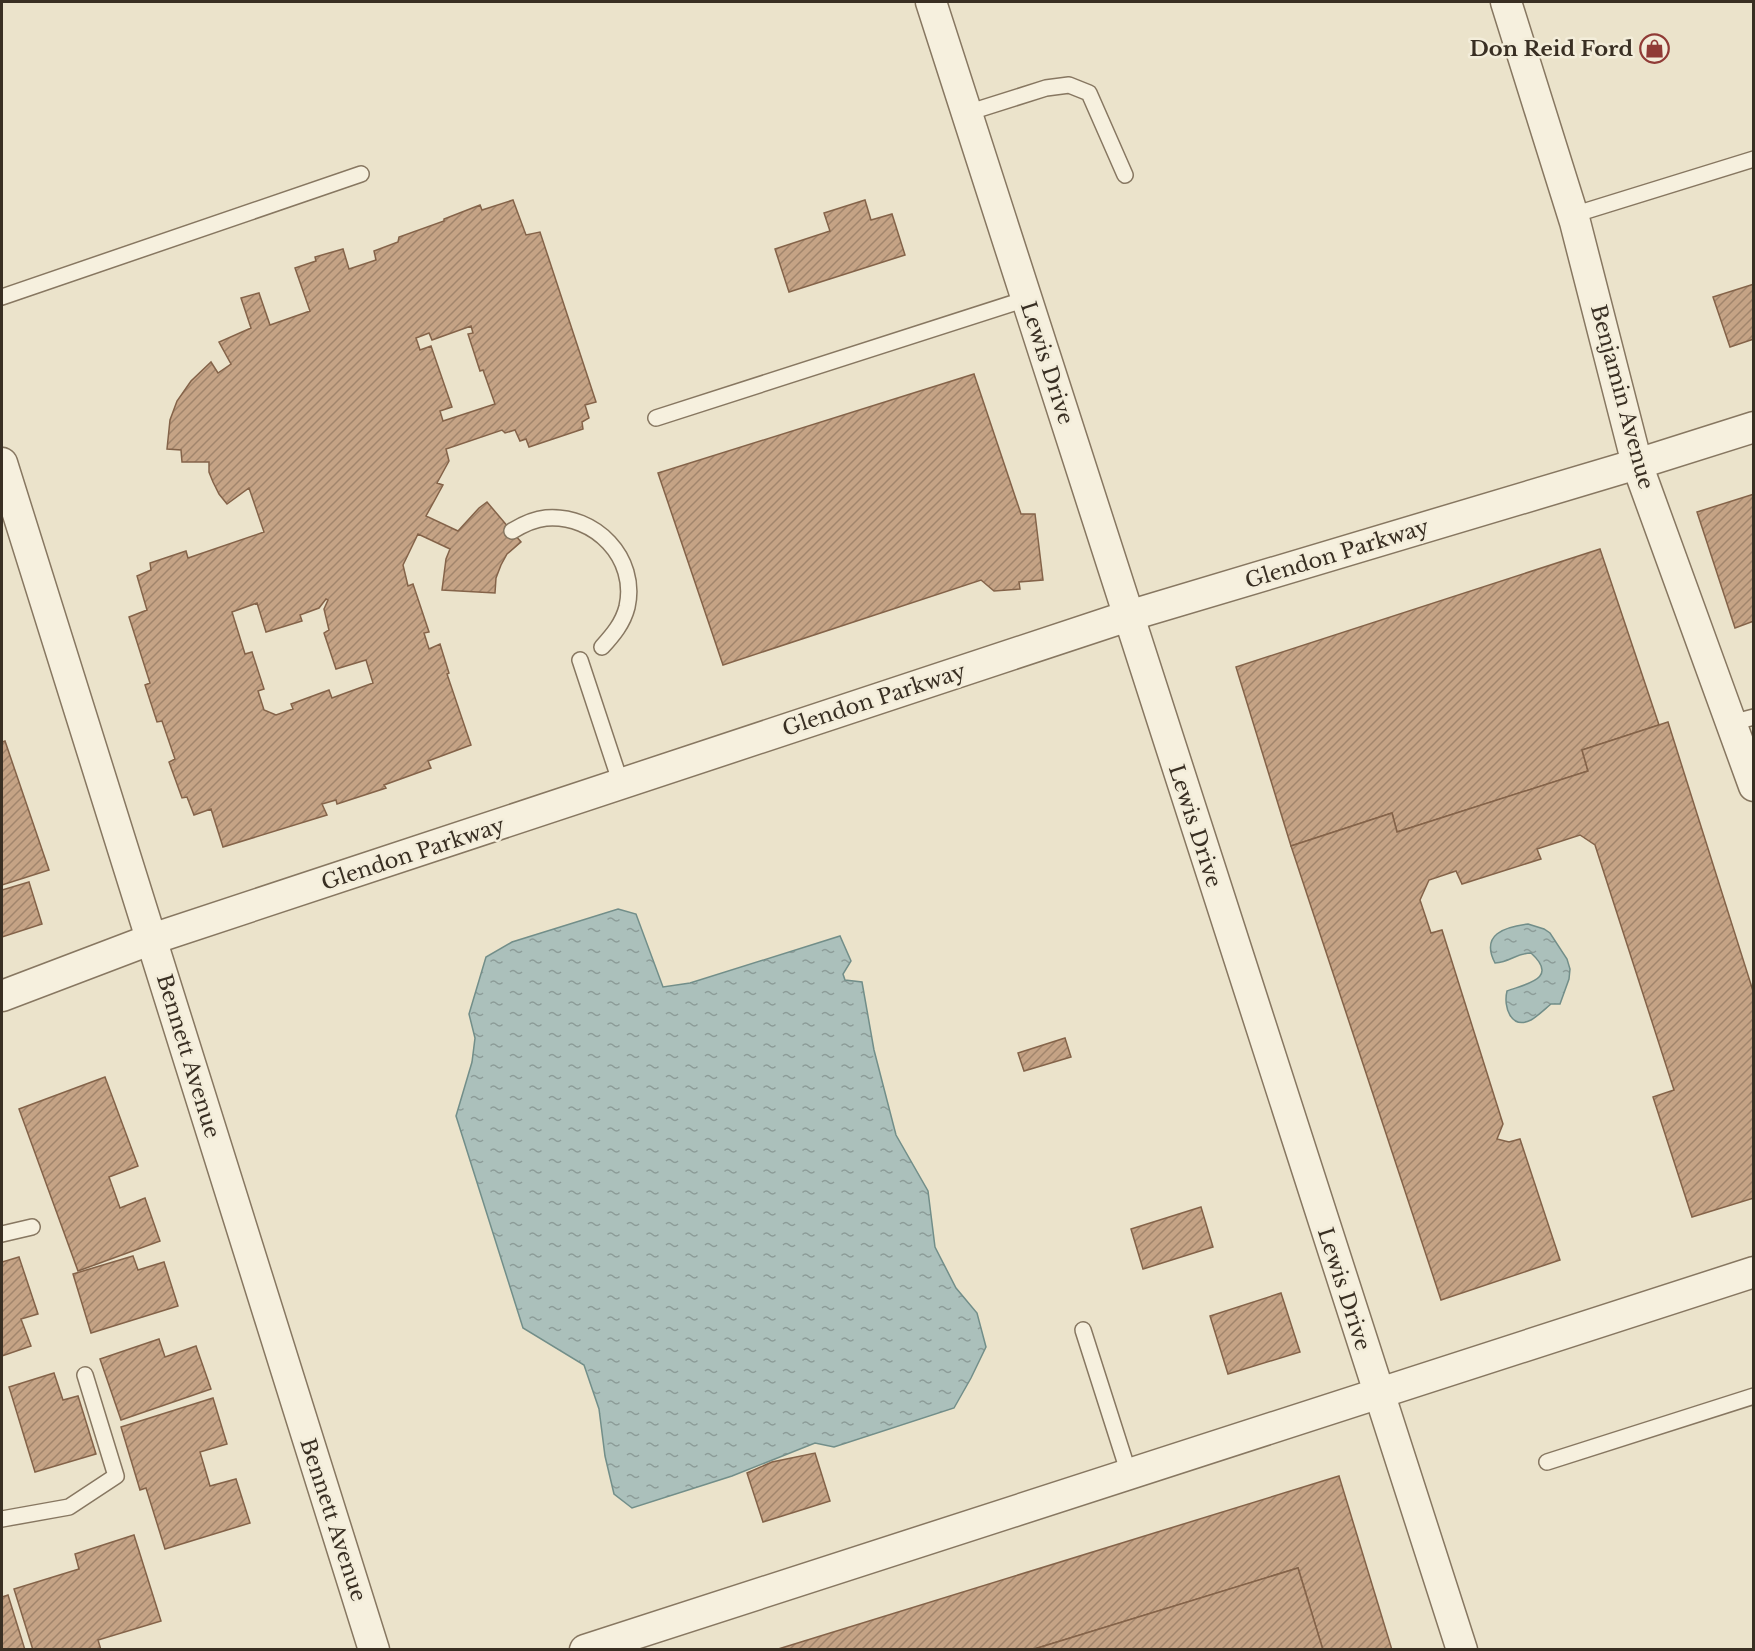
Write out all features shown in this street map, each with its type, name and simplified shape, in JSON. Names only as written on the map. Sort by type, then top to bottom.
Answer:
[{"type":"street","name":"Lewis Drive","points":[[931,2],[1462,1650]]},
{"type":"street","name":"Benjamin Avenue","points":[[1506,2],[1573,215],[1637,464],[1742,720],[1751,770]]},
{"type":"street","name":"Glendon Parkway","points":[[2,996],[152,939],[1128,616],[1754,427]]},
{"type":"street","name":"Bennett Avenue","points":[[2,463],[374,1650]]},
{"type":"street","points":[[585,1650],[1754,1272]]},
{"type":"lane","points":[[967,113],[1046,88],[1069,85],[1089,93],[1125,175]]},
{"type":"lane","points":[[1573,215],[1754,159]]},
{"type":"lane","points":[[2,297],[361,174]]},
{"type":"lane","points":[[656,418],[1026,299]]},
{"type":"lane","points":[[512,531],[522,525],[545,518],[568,519],[591,527],[609,541],[622,561],[628,584],[627,607],[618,629],[602,647]]},
{"type":"lane","points":[[580,660],[621,784]]},
{"type":"lane","points":[[2,1234],[32,1227]]},
{"type":"lane","points":[[1083,1330],[1129,1474]]},
{"type":"lane","points":[[2,1519],[69,1507],[116,1476],[85,1375]]},
{"type":"lane","points":[[1547,1462],[1754,1396]]},
{"type":"water","points":[[618,909],[636,914],[663,987],[690,983],[840,936],[851,961],[843,974],[845,980],[862,982],[874,1050],[896,1135],[928,1191],[935,1247],[956,1288],[977,1313],[986,1347],[954,1408],[834,1447],[815,1443],[732,1476],[632,1508],[614,1494],[605,1456],[599,1409],[584,1365],[523,1328],[456,1116],[472,1062],[475,1038],[469,1014],[486,957],[512,942]]},
{"type":"water","points":[[1528,924],[1550,933],[1567,959],[1570,969],[1569,979],[1560,1004],[1551,1004],[1531,1020],[1518,1022],[1508,1010],[1507,991],[1537,979],[1542,969],[1531,953],[1495,963],[1491,945],[1497,934],[1503,930]]},
{"type":"building","points":[[513,200],[526,235],[540,232],[596,402],[585,405],[589,418],[582,422],[583,429],[529,447],[526,439],[520,441],[515,430],[505,433],[502,430],[446,449],[449,461],[437,483],[443,485],[426,516],[458,531],[487,502],[521,542],[507,554],[501,565],[496,578],[495,593],[442,590],[446,559],[450,549],[418,534],[403,565],[408,586],[413,584],[429,632],[424,633],[429,649],[440,644],[449,673],[447,674],[471,745],[428,761],[431,768],[384,785],[386,788],[337,804],[336,800],[322,804],[327,815],[223,847],[211,809],[194,815],[187,797],[182,798],[169,762],[175,759],[162,721],[157,722],[145,685],[150,683],[129,617],[147,610],[137,576],[151,570],[150,563],[186,551],[188,558],[264,532],[249,488],[227,504],[213,482],[209,472],[209,462],[182,462],[181,450],[167,449],[170,420],[177,401],[191,381],[211,362],[218,373],[231,364],[219,342],[251,328],[241,298],[259,293],[270,325],[310,311],[295,268],[316,261],[315,257],[343,249],[349,269],[376,260],[374,251],[398,242],[399,237],[480,205],[482,210]],"holes":[[[471,326],[473,333],[468,334],[480,371],[483,370],[495,404],[443,421],[440,411],[452,407],[431,346],[420,350],[416,338],[429,333],[432,340]],[[326,599],[328,600],[324,609],[329,630],[324,633],[336,669],[366,660],[373,683],[332,698],[329,690],[291,704],[293,709],[276,715],[264,710],[258,691],[264,689],[252,652],[245,654],[232,612],[257,603],[266,632],[302,621],[300,615],[319,608]]]},
{"type":"building","points":[[865,200],[871,220],[892,214],[905,255],[789,292],[775,249],[830,231],[824,213]]},
{"type":"building","points":[[1754,284],[1754,339],[1730,347],[1713,297]]},
{"type":"building","points":[[974,374],[1021,514],[1035,514],[1043,580],[1019,582],[1020,589],[994,591],[981,580],[723,665],[658,473]]},
{"type":"building","points":[[1754,494],[1754,621],[1735,628],[1697,512]]},
{"type":"building","points":[[1600,549],[1659,725],[1582,750],[1588,771],[1397,832],[1392,813],[1291,846],[1236,667]]},
{"type":"building","points":[[1668,722],[1754,994],[1754,1198],[1692,1217],[1653,1097],[1674,1090],[1595,845],[1580,835],[1537,849],[1541,859],[1462,884],[1456,871],[1429,880],[1420,900],[1431,933],[1442,930],[1503,1124],[1497,1139],[1509,1142],[1520,1139],[1560,1260],[1441,1300],[1291,846],[1392,813],[1397,832],[1588,771],[1582,750]]},
{"type":"building","points":[[5,741],[49,870],[2,885],[2,742]]},
{"type":"building","points":[[29,882],[42,924],[2,937],[2,890]]},
{"type":"building","points":[[1065,1038],[1071,1057],[1024,1071],[1018,1053]]},
{"type":"building","points":[[105,1077],[138,1166],[109,1177],[120,1208],[145,1198],[160,1241],[78,1271],[19,1109]]},
{"type":"building","points":[[1201,1207],[1213,1247],[1143,1269],[1131,1229]]},
{"type":"building","points":[[133,1256],[138,1270],[164,1262],[178,1306],[91,1333],[73,1274]]},
{"type":"building","points":[[19,1257],[38,1314],[21,1319],[31,1346],[2,1356],[2,1262]]},
{"type":"building","points":[[1281,1293],[1300,1352],[1228,1374],[1210,1316]]},
{"type":"building","points":[[159,1339],[165,1357],[196,1346],[211,1389],[121,1420],[100,1359]]},
{"type":"building","points":[[54,1373],[63,1400],[78,1396],[96,1454],[35,1472],[9,1387]]},
{"type":"building","points":[[213,1398],[227,1444],[200,1452],[210,1486],[236,1479],[250,1523],[165,1549],[146,1488],[140,1490],[121,1427]]},
{"type":"building","points":[[815,1453],[830,1501],[763,1522],[747,1473],[772,1462]]},
{"type":"building","points":[[1339,1476],[1392,1650],[1323,1650],[1298,1568],[1031,1650],[775,1650]]},
{"type":"building","points":[[134,1535],[161,1621],[98,1640],[101,1650],[33,1650],[14,1589],[79,1569],[75,1554]]},
{"type":"building","points":[[1298,1568],[1323,1650],[1031,1650]]},
{"type":"building","points":[[8,1595],[25,1650],[2,1650],[2,1597]]},
{"type":"place","name":"Don Reid Ford","points":[[1654,49]]}]
